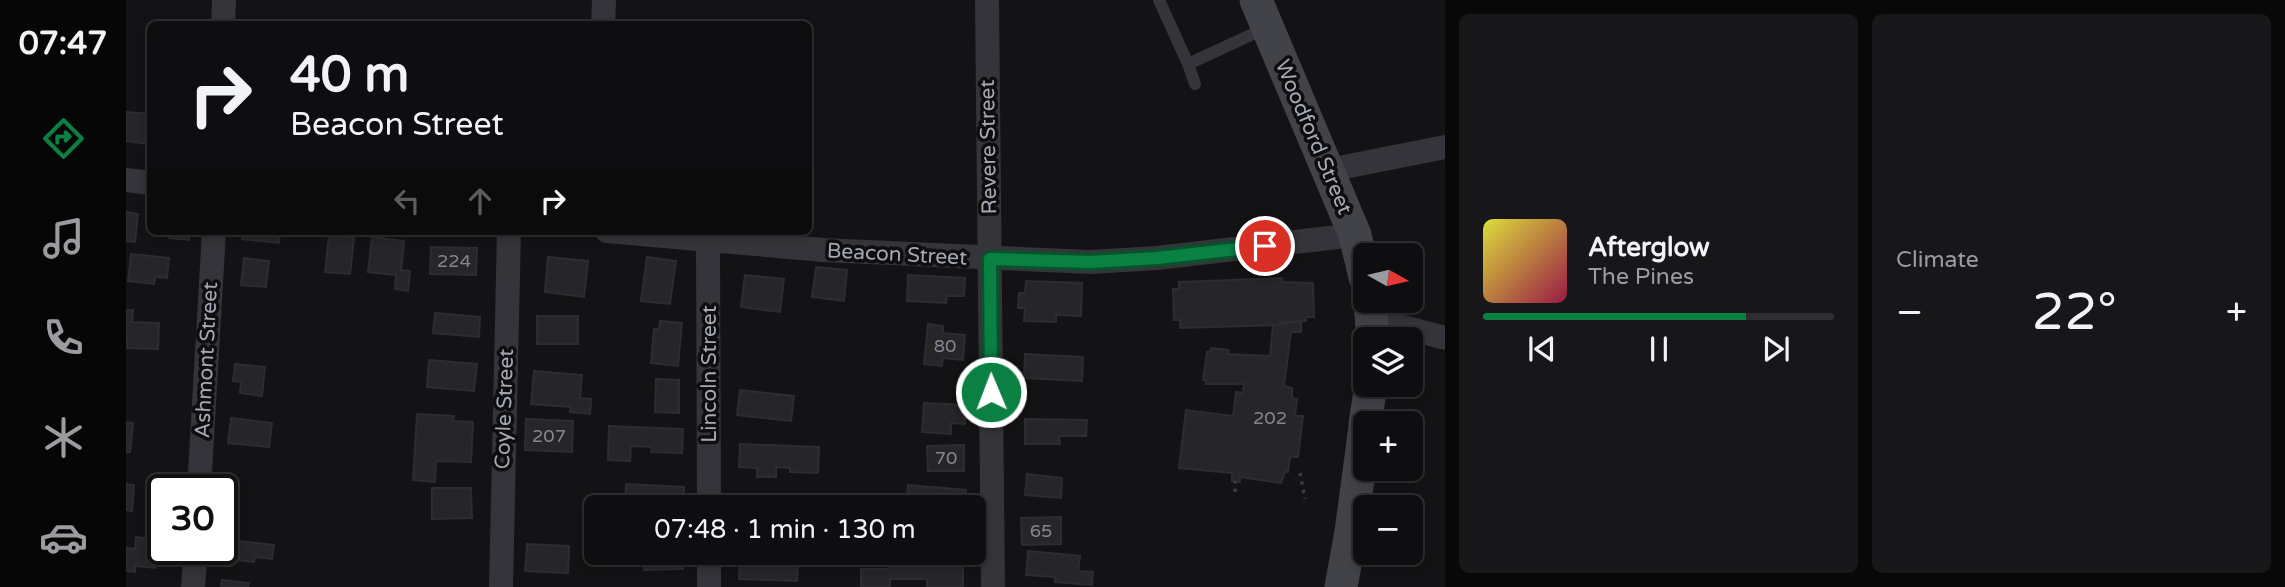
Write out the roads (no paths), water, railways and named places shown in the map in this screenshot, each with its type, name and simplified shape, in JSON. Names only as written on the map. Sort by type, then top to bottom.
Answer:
[{"type":"main road","name":"Woodford Street","points":[[1262,14],[1329,170],[1357,243]]},
{"type":"main road","points":[[1341,587],[1358,481]]},
{"type":"street","points":[[223,21],[224,0]]},
{"type":"street","points":[[603,21],[604,0]]},
{"type":"street","name":"Revere Street","points":[[987,0],[993,587]]},
{"type":"street","points":[[1329,170],[1445,147]]},
{"type":"street","points":[[126,180],[147,183]]},
{"type":"street","name":"Ashmont Street","points":[[200,474],[214,235]]},
{"type":"street","name":"Coyle Street","points":[[501,587],[509,235]]},
{"type":"street","name":"Beacon Street","points":[[647,235],[990,259],[1090,262],[1142,259],[1355,235]]},
{"type":"street","name":"Lincoln Street","points":[[708,241],[709,495]]},
{"type":"street","points":[[1372,320],[1445,338]]},
{"type":"street","points":[[193,587],[195,565]]},
{"type":"street","points":[[709,565],[709,587]]},
{"type":"lane","points":[[1159,0],[1195,84]]},
{"type":"lane","points":[[1188,64],[1262,14]]}]
